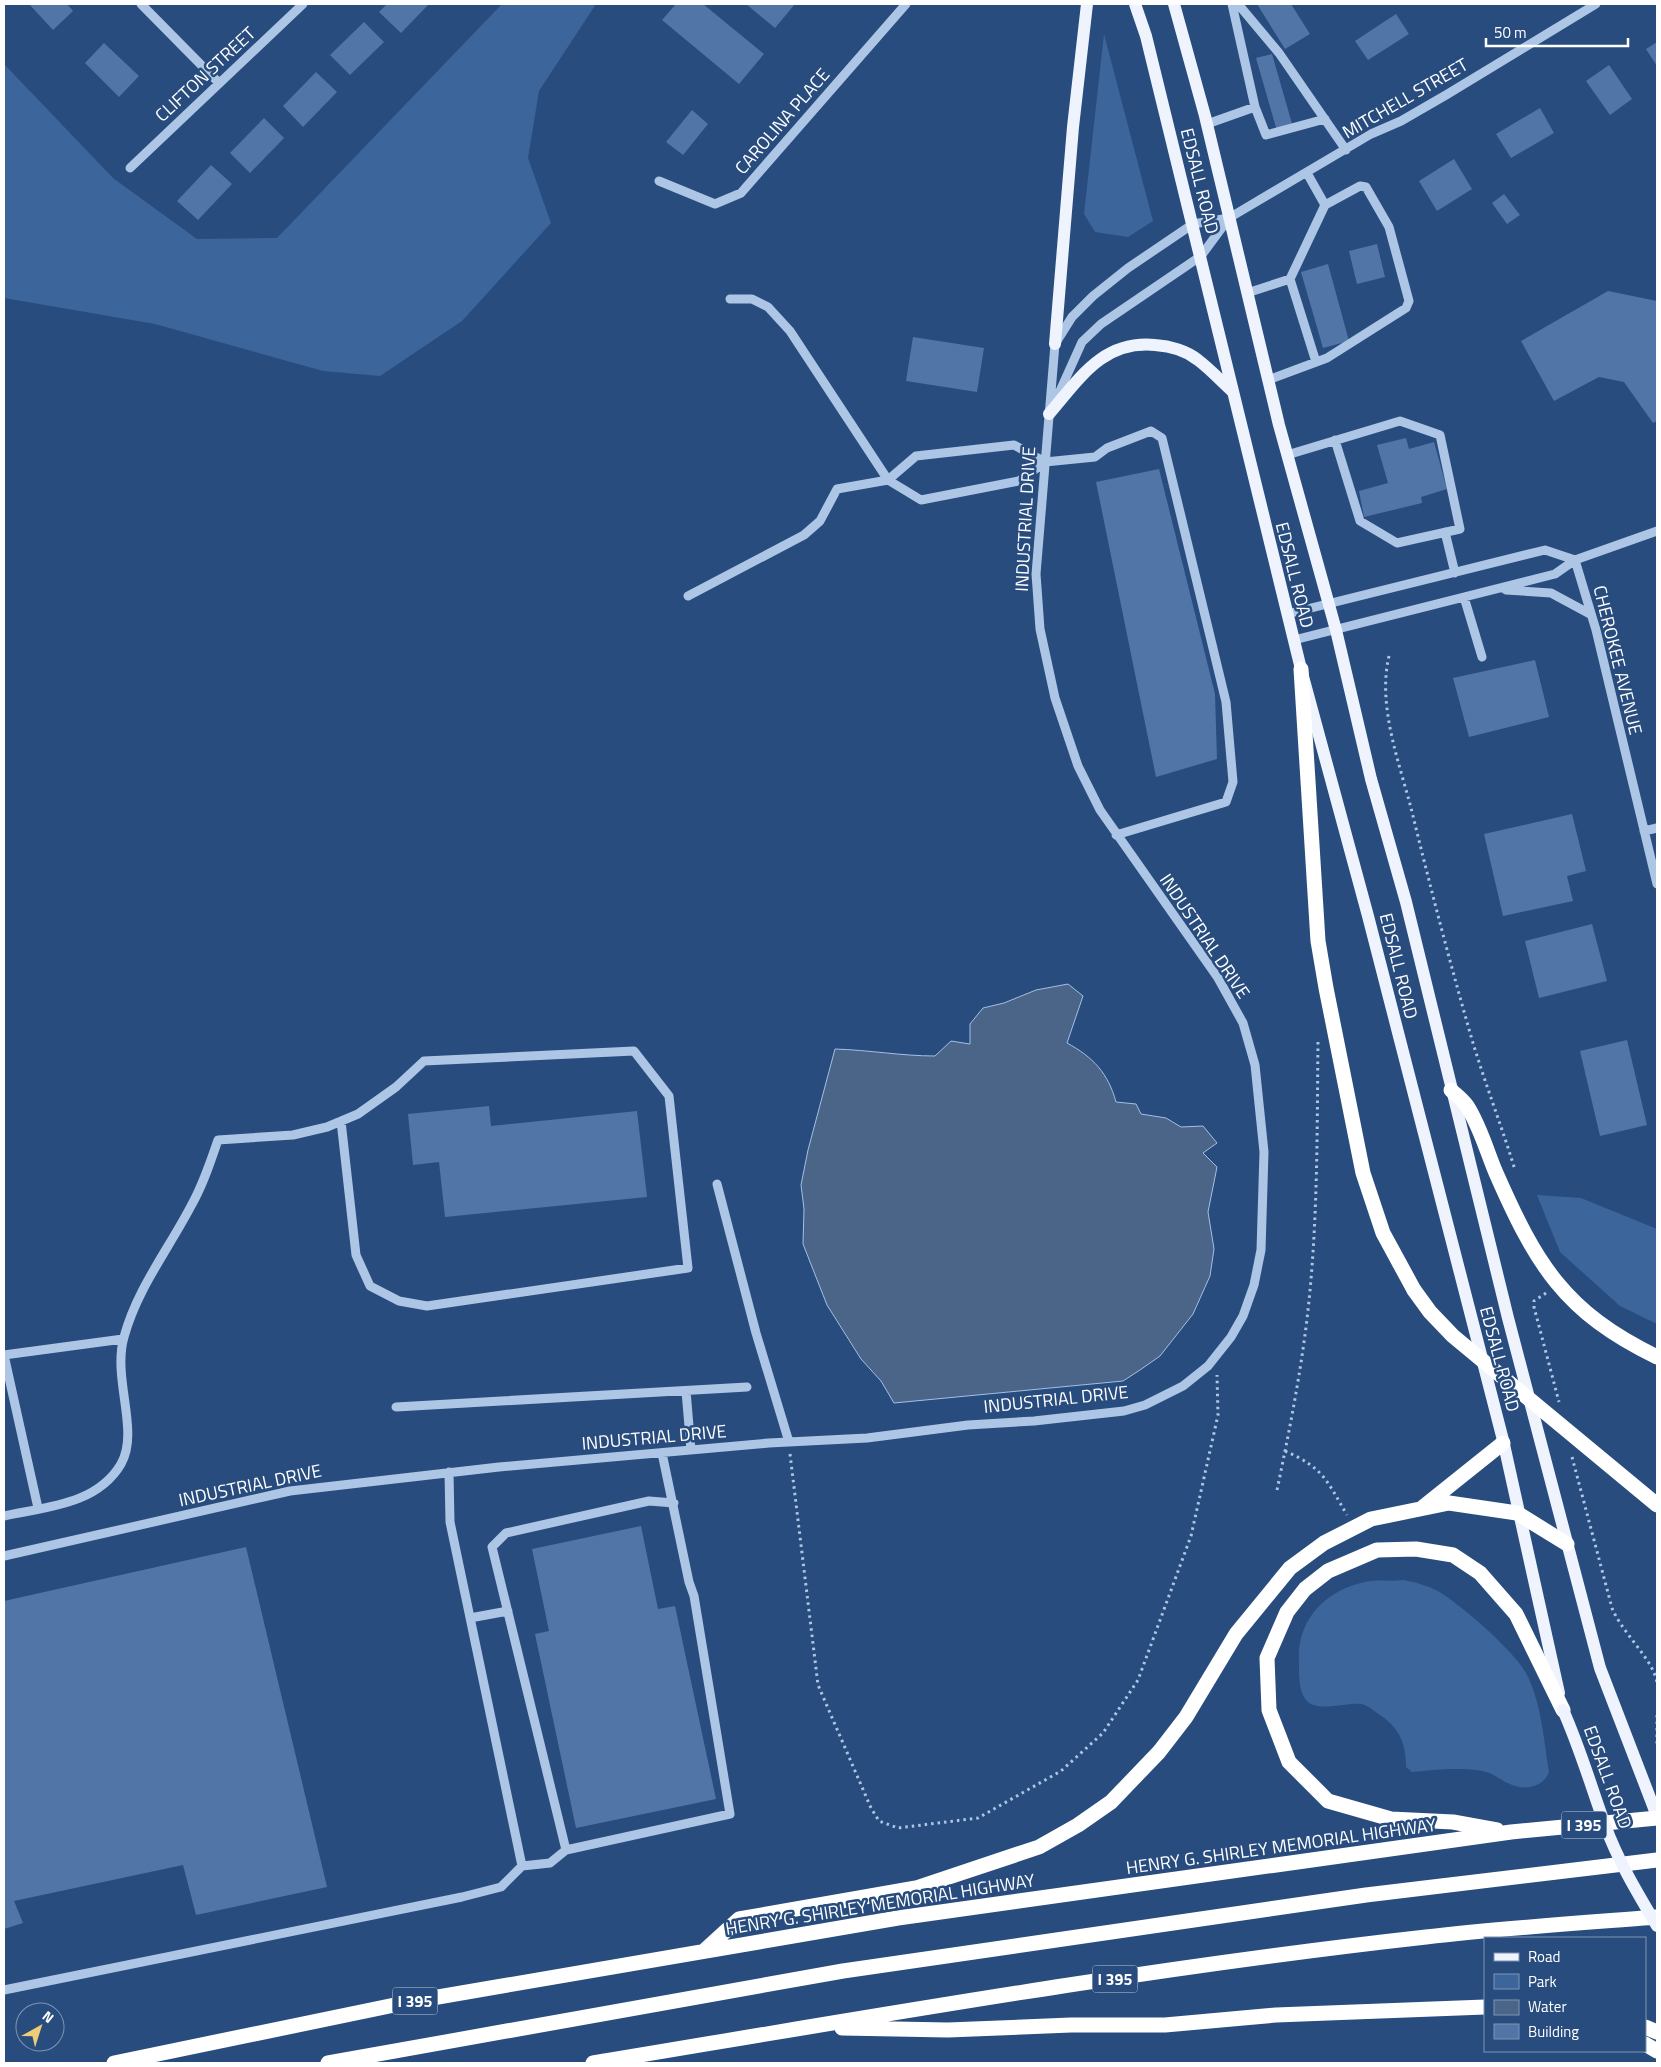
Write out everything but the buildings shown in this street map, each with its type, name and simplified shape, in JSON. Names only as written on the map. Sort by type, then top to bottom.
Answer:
[{"type":"highway","points":[[1301,669],[1318,941],[1364,1173],[1383,1233],[1414,1290],[1430,1312],[1453,1336],[1657,1506]]},
{"type":"highway","points":[[1451,1090],[1467,1106],[1517,1222],[1537,1257],[1557,1284],[1580,1308],[1606,1328],[1657,1357]]},
{"type":"highway","points":[[1422,1508],[1503,1443]]},
{"type":"highway","points":[[705,1950],[739,1919],[916,1888],[984,1868],[1039,1847],[1078,1825],[1111,1802],[1159,1752],[1186,1718],[1236,1634],[1290,1568],[1324,1543],[1371,1519],[1449,1503],[1518,1512],[1567,1544]]},
{"type":"highway","points":[[1511,1832],[1453,1822],[1391,1819],[1328,1801],[1289,1762],[1269,1710],[1267,1658],[1287,1612],[1305,1589],[1328,1570],[1377,1550],[1416,1549],[1453,1555],[1480,1574],[1516,1614],[1563,1710]]},
{"type":"highway","name":"HENRY G. SHIRLEY MEMORIAL HIGHWAY","points":[[114,2063],[409,2002],[898,1918],[1511,1832],[1657,1817]]},
{"type":"highway","points":[[328,2063],[843,1971],[1366,1895],[1657,1860]]},
{"type":"highway","name":"I 395","points":[[593,2063],[1126,1977],[1426,1937],[1657,1916]]},
{"type":"highway","points":[[805,2028],[948,2030],[1071,2024],[1165,2025],[1276,2015],[1483,2008]]},
{"type":"highway","points":[[1646,2045],[1657,2051]]},
{"type":"main road","points":[[1055,344],[1073,127],[1087,4]]},
{"type":"main road","name":"EDSALL ROAD","points":[[1135,4],[1146,36],[1201,256],[1232,391],[1301,669],[1370,926],[1503,1443],[1563,1710],[1581,1751],[1606,1826],[1633,1886],[1657,1926]]},
{"type":"main road","name":"EDSALL ROAD","points":[[1174,4],[1207,124],[1287,455],[1336,630],[1371,779],[1406,902],[1451,1090],[1600,1668],[1657,1817]]},
{"type":"main road","points":[[1049,414],[1090,367],[1116,349],[1140,344],[1169,346],[1197,358],[1232,391]]},
{"type":"street","points":[[141,4],[219,83]]},
{"type":"street","name":"CLIFTON STREET","points":[[130,168],[303,4]]},
{"type":"street","name":"CAROLINA PLACE","points":[[659,181],[715,204],[741,194],[906,4]]},
{"type":"street","points":[[1232,4],[1255,107],[1266,135],[1324,119]]},
{"type":"street","points":[[1238,4],[1279,53],[1346,150]]},
{"type":"street","name":"MITCHELL STREET","points":[[1229,218],[1371,134],[1401,121],[1446,95],[1596,4]]},
{"type":"street","points":[[1207,124],[1255,107]]},
{"type":"street","points":[[1307,173],[1326,205]]},
{"type":"street","points":[[1268,380],[1327,358],[1401,314],[1409,301],[1389,227],[1366,187],[1360,186],[1326,205],[1290,279],[1316,362]]},
{"type":"street","name":"INDUSTRIAL DRIVE","points":[[1049,414],[1082,342],[1101,324],[1201,256],[1229,218]]},
{"type":"street","name":"INDUSTRIAL DRIVE","points":[[4,1556],[290,1491],[449,1472],[789,1442],[866,1438],[968,1425],[1043,1420],[1124,1411],[1145,1405],[1177,1389],[1194,1378],[1216,1356],[1243,1316],[1254,1285],[1261,1250],[1264,1152],[1255,1065],[1242,1024],[1218,978],[1116,835],[1100,810],[1078,766],[1055,698],[1040,629],[1036,574],[1055,344],[1072,317],[1093,296],[1128,268],[1193,224],[1229,218]]},
{"type":"street","points":[[1247,293],[1290,279]]},
{"type":"street","points":[[730,299],[752,299],[768,307],[790,332],[888,480],[921,500],[1019,481],[1045,462],[1095,457],[1106,448],[1152,431],[1162,438],[1226,702],[1233,782],[1226,802],[1116,835]]},
{"type":"street","points":[[1287,455],[1335,440],[1400,421],[1440,436],[1460,529],[1397,543],[1360,521],[1335,440]]},
{"type":"street","points":[[688,596],[804,535],[820,521],[837,489],[888,480],[916,456],[1014,445],[1045,462]]},
{"type":"street","points":[[1294,640],[1555,574],[1575,560],[1657,531]]},
{"type":"street","points":[[1445,532],[1454,573]]},
{"type":"street","points":[[1287,614],[1545,550],[1575,560]]},
{"type":"street","name":"CHEROKEE AVENUE","points":[[1575,560],[1657,884]]},
{"type":"street","points":[[1493,589],[1551,594],[1590,614]]},
{"type":"street","points":[[1464,597],[1482,657]]},
{"type":"street","points":[[1644,831],[1657,828]]},
{"type":"street","points":[[4,1516],[84,1498],[103,1484],[121,1464],[129,1442],[119,1364],[123,1339],[135,1303],[191,1206],[207,1173],[218,1140],[293,1135],[341,1122],[358,1114],[396,1087],[424,1061],[634,1050],[669,1096],[688,1268],[428,1306],[399,1301],[370,1286],[356,1255],[341,1122]]},
{"type":"street","points":[[717,1184],[756,1333],[789,1442]]},
{"type":"street","points":[[38,1508],[4,1355],[123,1339]]},
{"type":"street","points":[[396,1407],[747,1387]]},
{"type":"street","points":[[686,1391],[691,1450]]},
{"type":"street","points":[[4,1990],[462,1897],[501,1887],[522,1866],[550,1863],[566,1850],[730,1814],[694,1596],[689,1582],[674,1503],[662,1453]]},
{"type":"street","points":[[449,1472],[450,1522],[522,1866]]},
{"type":"street","points":[[566,1850],[492,1547],[506,1532],[649,1501],[674,1503]]},
{"type":"street","points":[[470,1618],[508,1611]]},
{"type":"path","points":[[1277,1490],[1296,1404],[1307,1317],[1315,1207],[1318,1030]]},
{"type":"path","points":[[792,1468],[818,1685],[871,1808],[879,1821],[898,1828],[978,1818],[1061,1771],[1103,1734],[1138,1680],[1191,1536],[1218,1415],[1216,1356]]},
{"type":"path","points":[[1285,1451],[1314,1465],[1324,1477],[1355,1527]]},
{"type":"path","points":[[1657,1715],[1657,1745]]},
{"type":"green space","points":[[502,4],[596,4],[539,91],[528,158],[551,223],[462,321],[380,376],[323,371],[155,324],[4,298],[4,64],[113,178],[197,239],[277,238]]},
{"type":"green space","points":[[1104,34],[1153,221],[1128,237],[1095,232],[1084,214]]},
{"type":"green space","points":[[1537,1195],[1581,1198],[1657,1229],[1657,1324],[1620,1306],[1560,1252]]},
{"type":"green space","points":[[1403,1580],[1434,1589],[1453,1601],[1491,1633],[1523,1669],[1533,1690],[1542,1725],[1549,1772],[1543,1781],[1533,1786],[1521,1787],[1482,1771],[1447,1769],[1412,1772],[1406,1767],[1405,1750],[1400,1736],[1385,1718],[1361,1704],[1313,1705],[1302,1694],[1299,1672],[1299,1647],[1308,1620],[1316,1609],[1338,1592],[1351,1586],[1370,1581]]},
{"type":"water","points":[[1068,984],[1083,996],[1067,1043],[1092,1060],[1104,1074],[1116,1102],[1136,1104],[1141,1114],[1166,1118],[1181,1127],[1203,1126],[1217,1143],[1203,1153],[1217,1167],[1208,1212],[1214,1249],[1210,1276],[1193,1314],[1160,1356],[1123,1381],[894,1403],[881,1381],[861,1359],[827,1305],[803,1244],[804,1209],[801,1185],[808,1150],[835,1049],[935,1056],[951,1041],[970,1044],[970,1024],[983,1008],[1004,1003],[1036,990]]}]
